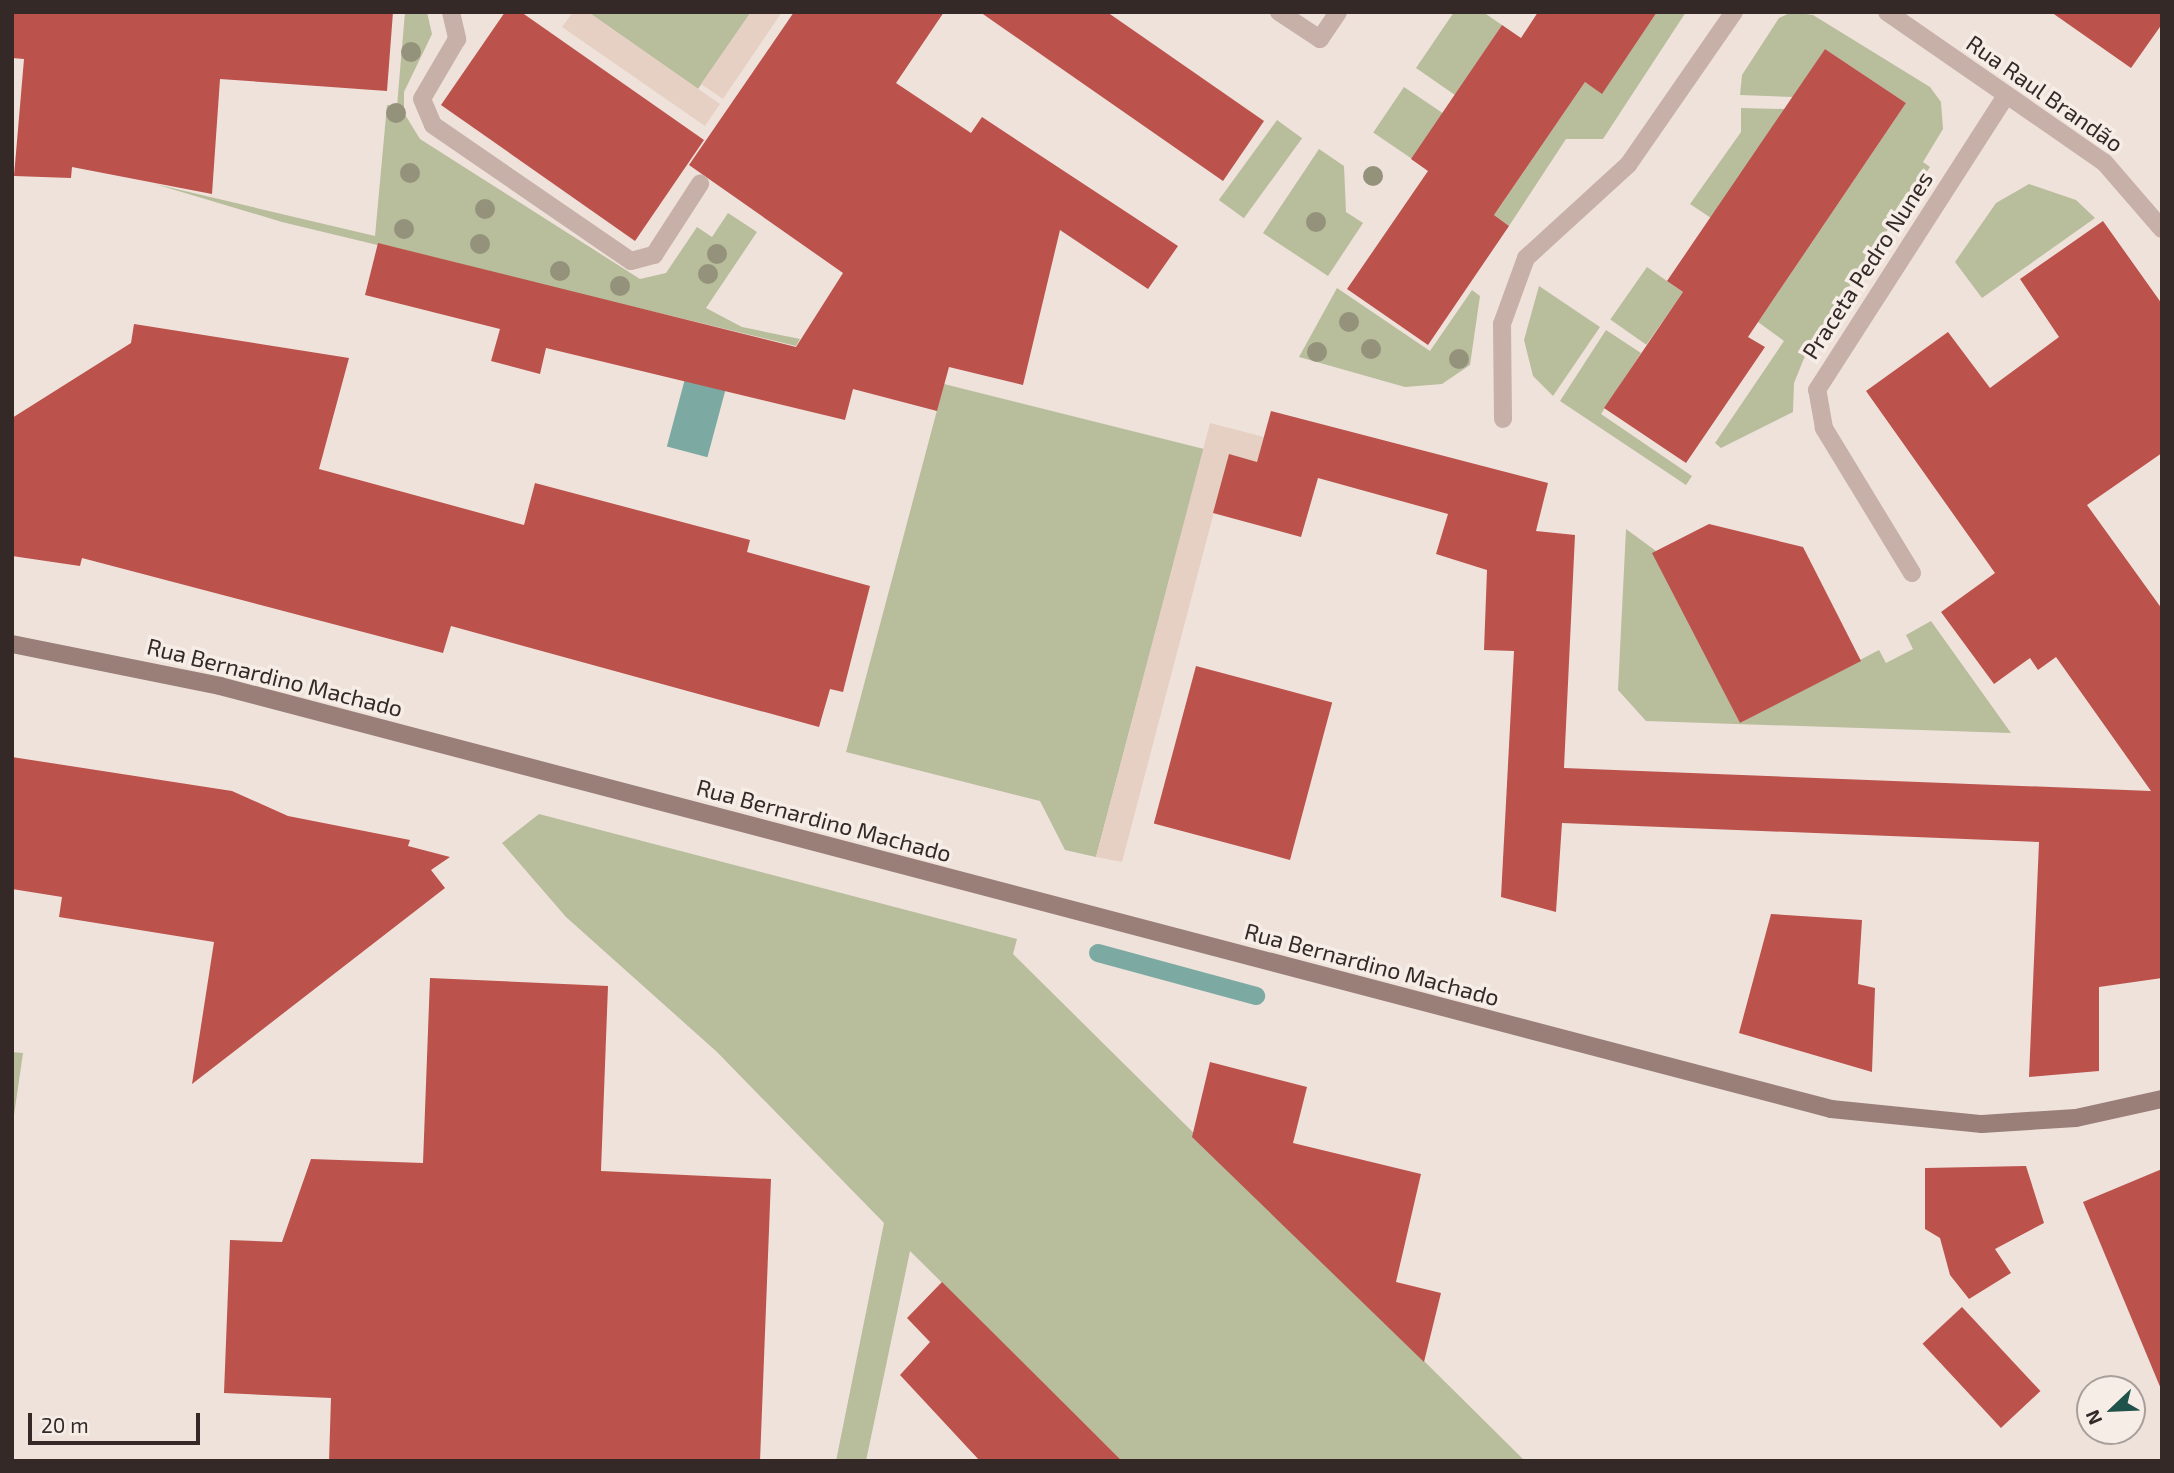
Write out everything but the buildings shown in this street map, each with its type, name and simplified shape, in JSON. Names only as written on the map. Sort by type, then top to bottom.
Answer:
[{"type":"main road","name":"Rua Bernardino Machado","points":[[12,643],[220,686],[1620,1055],[1879,1118],[2029,1122],[2162,1099]]},
{"type":"street","points":[[451,12],[457,39],[422,99],[433,125],[631,261],[654,255],[700,184]]},
{"type":"street","points":[[1279,12],[1320,39],[1338,12]]},
{"type":"street","points":[[1503,419],[1503,324],[1526,258],[1629,165],[1734,12]]},
{"type":"street","name":"Rua Raul Brandão","points":[[1886,12],[2117,173],[2162,229]]},
{"type":"street","name":"Praceta Pedro Nunes","points":[[1912,573],[1824,428],[1817,390],[2005,97]]},
{"type":"green space","points":[[405,12],[427,12],[432,34],[404,92],[404,113],[420,139],[640,279],[666,273],[697,227],[712,237],[728,213],[757,232],[706,308],[742,327],[800,339],[796,346],[282,222],[155,184],[375,236],[387,105],[397,106]]},
{"type":"green space","points":[[588,12],[751,12],[698,89]]},
{"type":"green space","points":[[1454,12],[1483,12],[1502,25],[1455,95],[1416,68]]},
{"type":"green space","points":[[1657,12],[1686,12],[1603,139],[1566,139],[1509,226],[1494,215],[1585,82],[1602,93]]},
{"type":"green space","points":[[1792,12],[1813,15],[1930,87],[1941,102],[1943,129],[1923,162],[1930,167],[1809,346],[1794,383],[1793,412],[1721,448],[1715,443],[1784,341],[1758,322],[1906,103],[1825,49],[1793,97],[1740,95],[1742,75],[1779,18]]},
{"type":"green space","points":[[1404,87],[1443,113],[1412,159],[1373,133]]},
{"type":"green space","points":[[1741,108],[1785,109],[1711,218],[1690,204],[1741,132]]},
{"type":"green space","points":[[1277,120],[1302,138],[1244,218],[1219,200]]},
{"type":"green space","points":[[1319,149],[1344,166],[1346,212],[1363,223],[1328,276],[1263,233]]},
{"type":"green space","points":[[2029,184],[2076,200],[2095,218],[1982,298],[1955,262],[1996,203]]},
{"type":"green space","points":[[1647,267],[1683,292],[1646,345],[1610,319]]},
{"type":"green space","points":[[1539,286],[1600,327],[1553,396],[1533,376],[1524,340]]},
{"type":"green space","points":[[1337,288],[1430,351],[1472,290],[1480,296],[1470,365],[1442,384],[1405,387],[1299,357]]},
{"type":"green space","points":[[1606,330],[1641,353],[1601,414],[1692,476],[1686,485],[1560,401]]},
{"type":"green space","points":[[944,384],[1204,449],[1096,857],[1065,850],[1040,801],[846,752]]},
{"type":"green space","points":[[1626,529],[1656,551],[1740,723],[1879,650],[1886,663],[1913,649],[1906,635],[1931,621],[2011,733],[1646,721],[1618,690]]},
{"type":"green space","points":[[539,814],[1017,939],[1013,954],[1525,1461],[1122,1461],[910,1251],[866,1461],[836,1461],[884,1223],[717,1052],[566,917],[502,843]]},
{"type":"green space","points":[[12,1052],[23,1053],[12,1129]]},
{"type":"shaded area","points":[[573,12],[588,12],[720,104],[705,126],[562,27]]},
{"type":"shaded area","points":[[751,12],[782,12],[723,99],[701,84]]},
{"type":"shaded area","points":[[1210,423],[1264,437],[1257,462],[1229,455],[1122,862],[1096,857]]},
{"type":"water","points":[[686,375],[727,386],[707,457],[667,446]]},
{"type":"waterway","points":[[1098,953],[1256,996]]}]
